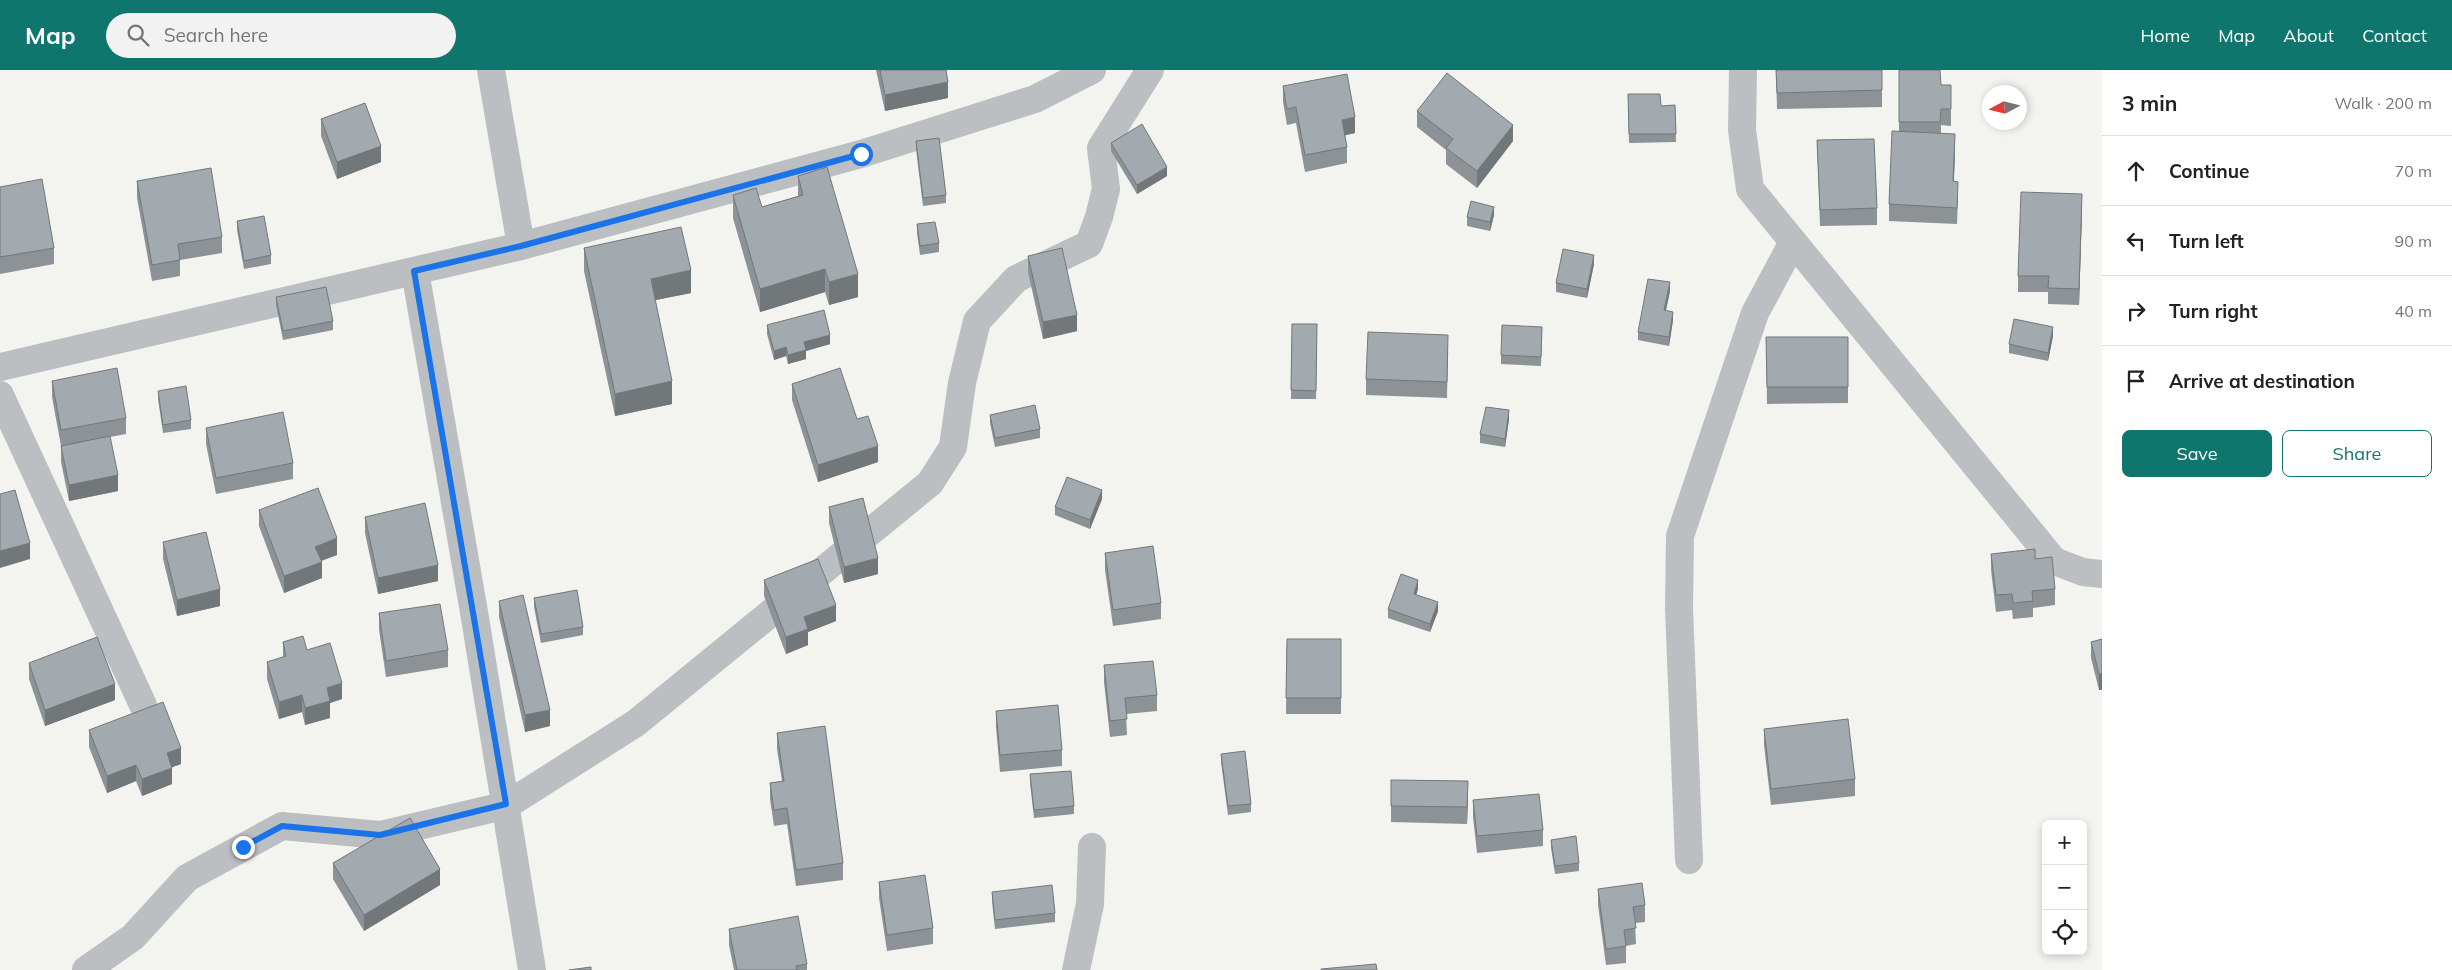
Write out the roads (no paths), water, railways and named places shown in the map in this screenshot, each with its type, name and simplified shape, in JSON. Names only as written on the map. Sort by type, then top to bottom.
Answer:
[{"type":"street","points":[[491,70],[521,246]]},
{"type":"street","points":[[0,367],[521,246],[861,154],[1035,99],[1092,70]]},
{"type":"street","points":[[86,970],[132,936],[187,878],[282,826],[380,835],[506,804],[636,723],[930,483],[953,447],[962,383],[977,321],[1016,279],[1089,244],[1099,217],[1106,188],[1101,148],[1150,70]]},
{"type":"street","points":[[1743,70],[1742,130],[1750,189],[2054,561],[2083,572],[2102,574]]},
{"type":"street","points":[[1689,860],[1679,608],[1680,536],[1754,313],[1793,242]]},
{"type":"street","points":[[414,271],[506,804],[532,970]]},
{"type":"street","points":[[0,395],[143,705]]},
{"type":"street","points":[[1076,970],[1090,904],[1092,847]]}]
